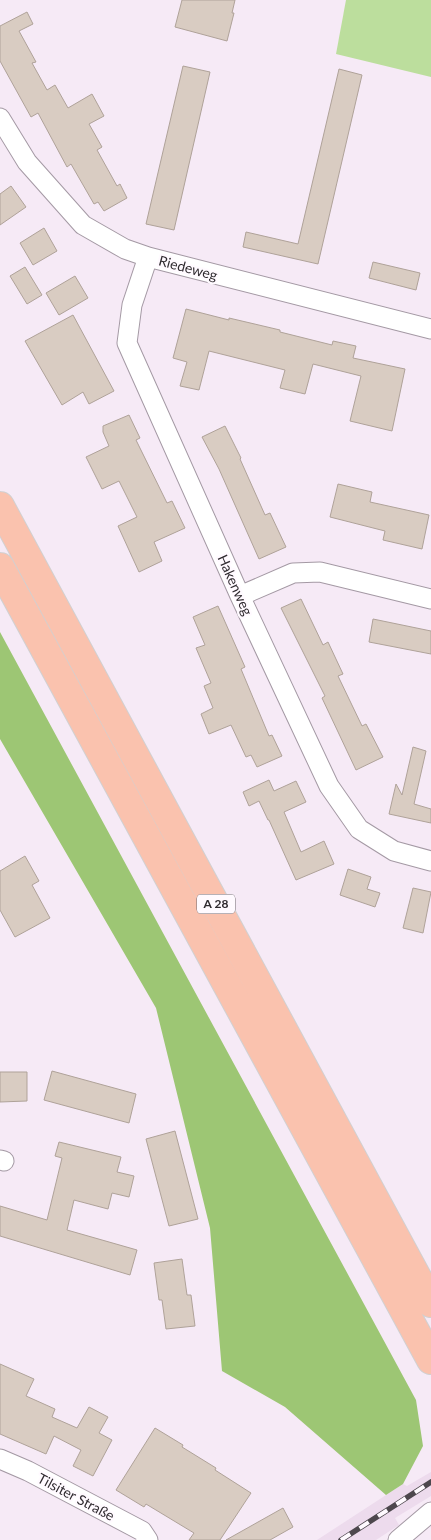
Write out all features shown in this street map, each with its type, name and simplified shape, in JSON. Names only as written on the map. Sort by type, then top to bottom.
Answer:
[{"type":"highway","name":"A 28","points":[[0,506],[431,1303]]},
{"type":"highway","name":"A 28","points":[[0,567],[431,1360]]},
{"type":"street","name":"Riedeweg","points":[[0,118],[27,162],[83,224],[125,248],[148,257],[431,329]]},
{"type":"street","name":"Hakenweg","points":[[148,257],[132,305],[127,343],[240,596],[329,786],[359,829],[394,851],[431,861]]},
{"type":"street","points":[[240,596],[293,573],[320,572],[431,599]]},
{"type":"street","name":"Tilsiter Straße","points":[[0,1459],[28,1471],[142,1531],[148,1540]]},
{"type":"street","points":[[398,1540],[431,1512]]},
{"type":"shaded area","points":[[431,1472],[431,1496],[395,1518],[399,1525],[376,1540],[317,1540],[403,1484],[407,1486]]},
{"type":"green space","points":[[346,0],[431,0],[431,77],[336,54]]},
{"type":"green space","points":[[0,632],[416,1400],[423,1446],[403,1484],[386,1495],[285,1407],[222,1371],[210,1228],[156,1008],[0,739]]},
{"type":"building","points":[[182,0],[235,0],[232,13],[234,13],[227,41],[175,27]]},
{"type":"building","points":[[27,12],[33,24],[19,31],[36,62],[32,63],[47,90],[55,85],[68,108],[92,94],[104,116],[89,124],[102,147],[97,150],[117,186],[120,184],[127,198],[104,211],[98,202],[94,204],[71,164],[67,167],[38,113],[31,117],[0,61],[0,26]]},
{"type":"building","points":[[183,66],[210,72],[174,230],[146,224]]},
{"type":"building","points":[[339,69],[362,75],[318,264],[243,247],[246,232],[298,244]]},
{"type":"building","points":[[11,186],[26,207],[0,225],[0,194]]},
{"type":"building","points":[[44,228],[57,251],[33,265],[20,243]]},
{"type":"building","points":[[373,262],[420,273],[416,290],[369,278]]},
{"type":"building","points":[[25,267],[42,295],[27,304],[10,276]]},
{"type":"building","points":[[75,276],[88,298],[59,315],[46,293]]},
{"type":"building","points":[[186,309],[280,330],[280,332],[332,345],[333,341],[356,346],[353,358],[405,369],[392,431],[350,421],[361,376],[313,364],[305,394],[280,388],[285,370],[209,351],[199,390],[180,386],[187,362],[173,358]]},
{"type":"building","points":[[73,315],[114,391],[89,404],[83,392],[62,405],[25,341]]},
{"type":"building","points":[[129,415],[140,438],[136,440],[167,503],[172,501],[185,528],[154,542],[162,561],[139,572],[118,526],[137,517],[119,481],[102,489],[86,457],[109,446],[103,432],[103,426]]},
{"type":"building","points":[[225,426],[265,515],[270,513],[286,547],[259,559],[219,469],[202,437]]},
{"type":"building","points":[[338,484],[372,492],[370,502],[429,515],[422,549],[383,540],[385,531],[330,517]]},
{"type":"building","points":[[301,599],[323,645],[328,642],[343,674],[338,676],[362,726],[366,724],[383,757],[356,770],[322,698],[325,696],[281,608]]},
{"type":"building","points":[[218,606],[245,667],[241,669],[269,736],[272,735],[282,756],[257,767],[251,755],[246,757],[231,725],[209,734],[201,714],[213,708],[204,686],[211,683],[196,648],[205,645],[193,617]]},
{"type":"building","points":[[373,619],[431,631],[431,654],[369,642]]},
{"type":"building","points":[[413,747],[426,751],[414,804],[431,809],[431,823],[389,814],[396,784],[402,795]]},
{"type":"building","points":[[269,780],[274,791],[296,781],[306,802],[284,812],[301,852],[324,841],[334,864],[296,880],[259,801],[249,806],[243,792]]},
{"type":"building","points":[[25,856],[39,881],[32,885],[50,918],[15,937],[0,910],[0,871]]},
{"type":"building","points":[[348,869],[371,877],[367,889],[380,893],[375,907],[340,895]]},
{"type":"building","points":[[413,888],[431,892],[423,933],[403,928]]},
{"type":"building","points":[[52,1071],[136,1094],[129,1123],[44,1100]]},
{"type":"building","points":[[0,1072],[27,1072],[27,1101],[0,1102]]},
{"type":"building","points":[[175,1131],[198,1219],[169,1226],[146,1139]]},
{"type":"building","points":[[59,1142],[121,1157],[117,1172],[134,1176],[129,1197],[112,1193],[108,1209],[74,1200],[67,1230],[137,1250],[130,1275],[0,1236],[0,1206],[47,1220],[62,1158],[55,1156]]},
{"type":"building","points":[[182,1259],[187,1295],[191,1295],[195,1326],[166,1329],[162,1300],[159,1300],[154,1263]]},
{"type":"building","points":[[0,1364],[34,1379],[26,1396],[55,1409],[52,1417],[77,1428],[89,1407],[108,1417],[99,1433],[112,1440],[93,1476],[73,1466],[81,1450],[54,1436],[46,1454],[0,1434]]},
{"type":"building","points":[[155,1428],[183,1445],[182,1447],[251,1493],[220,1540],[189,1540],[194,1533],[146,1504],[144,1507],[116,1490]]},
{"type":"building","points":[[283,1508],[293,1527],[270,1540],[226,1540]]},
{"type":"railway","points":[[341,1540],[431,1482]]}]
